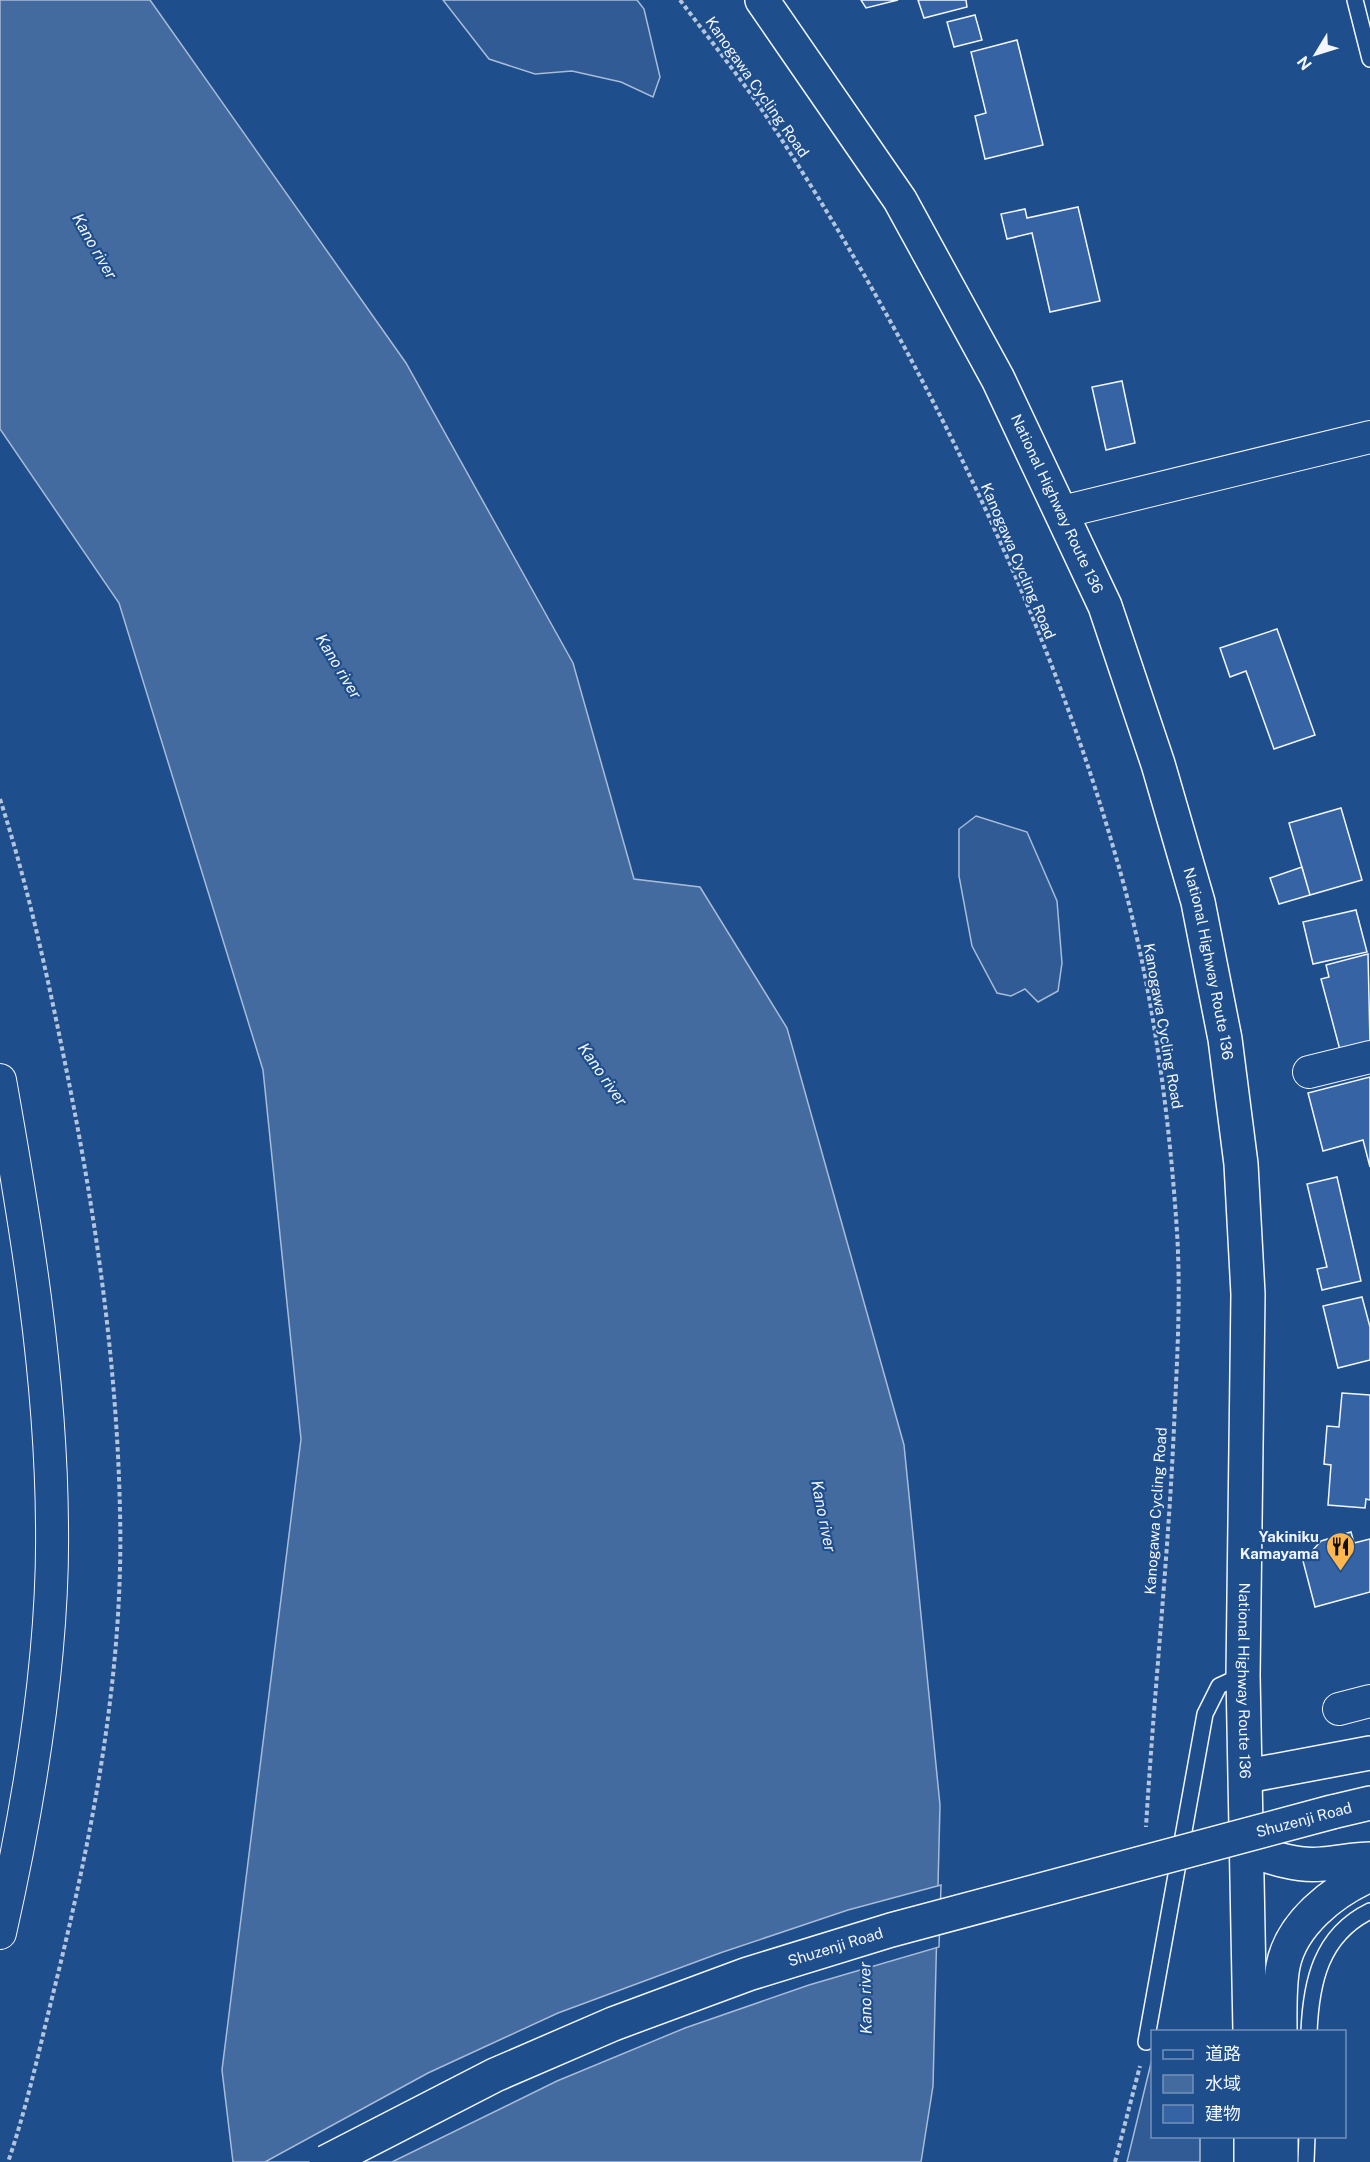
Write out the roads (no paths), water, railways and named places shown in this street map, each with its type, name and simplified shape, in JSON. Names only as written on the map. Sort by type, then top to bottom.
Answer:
[{"type":"highway","name":"National Highway Route 136","points":[[762,0],[900,200],[998,379],[1105,606],[1158,764],[1198,902],[1225,1039],[1241,1164],[1248,1294],[1243,1674],[1247,1776],[1250,2030]]},
{"type":"highway","points":[[1247,1776],[1370,1753]]},
{"type":"highway","name":"Shuzenji Road","points":[[326,2162],[495,2075],[613,2024],[748,1974],[891,1930],[1370,1803]]},
{"type":"highway","points":[[1247,1849],[1304,1864],[1321,1865],[1348,1859],[1370,1859]]},
{"type":"highway","points":[[1280,2030],[1283,1965],[1293,1942],[1305,1922],[1325,1902],[1352,1883],[1370,1875]]},
{"type":"highway","points":[[1251,2138],[1251,2162]]},
{"type":"highway","points":[[1281,2138],[1281,2162]]},
{"type":"street","points":[[1062,512],[1370,437]]},
{"type":"street","points":[[1309,1072],[1370,1057]]},
{"type":"street","points":[[0,1080],[28,1238],[45,1397],[52,1525],[46,1658],[28,1782],[0,1933]]},
{"type":"street","points":[[1339,1709],[1370,1701]]},
{"type":"lane","points":[[1354,0],[1370,59]]},
{"type":"lane","points":[[1146,2042],[1205,1714],[1219,1686],[1243,1674]]},
{"type":"lane","points":[[1309,2030],[1312,1993],[1323,1955],[1339,1933],[1370,1911]]},
{"type":"lane","points":[[1306,2162],[1307,2138]]},
{"type":"water","name":"Kano river","points":[[0,0],[150,0],[406,363],[573,663],[634,879],[700,887],[787,1028],[904,1445],[940,1805],[933,2086],[921,2162],[233,2162],[222,2070],[301,1439],[263,1070],[119,603],[0,429]]},
{"type":"place","name":"Yakiniku Kamayama","points":[[1340,1572]]}]
